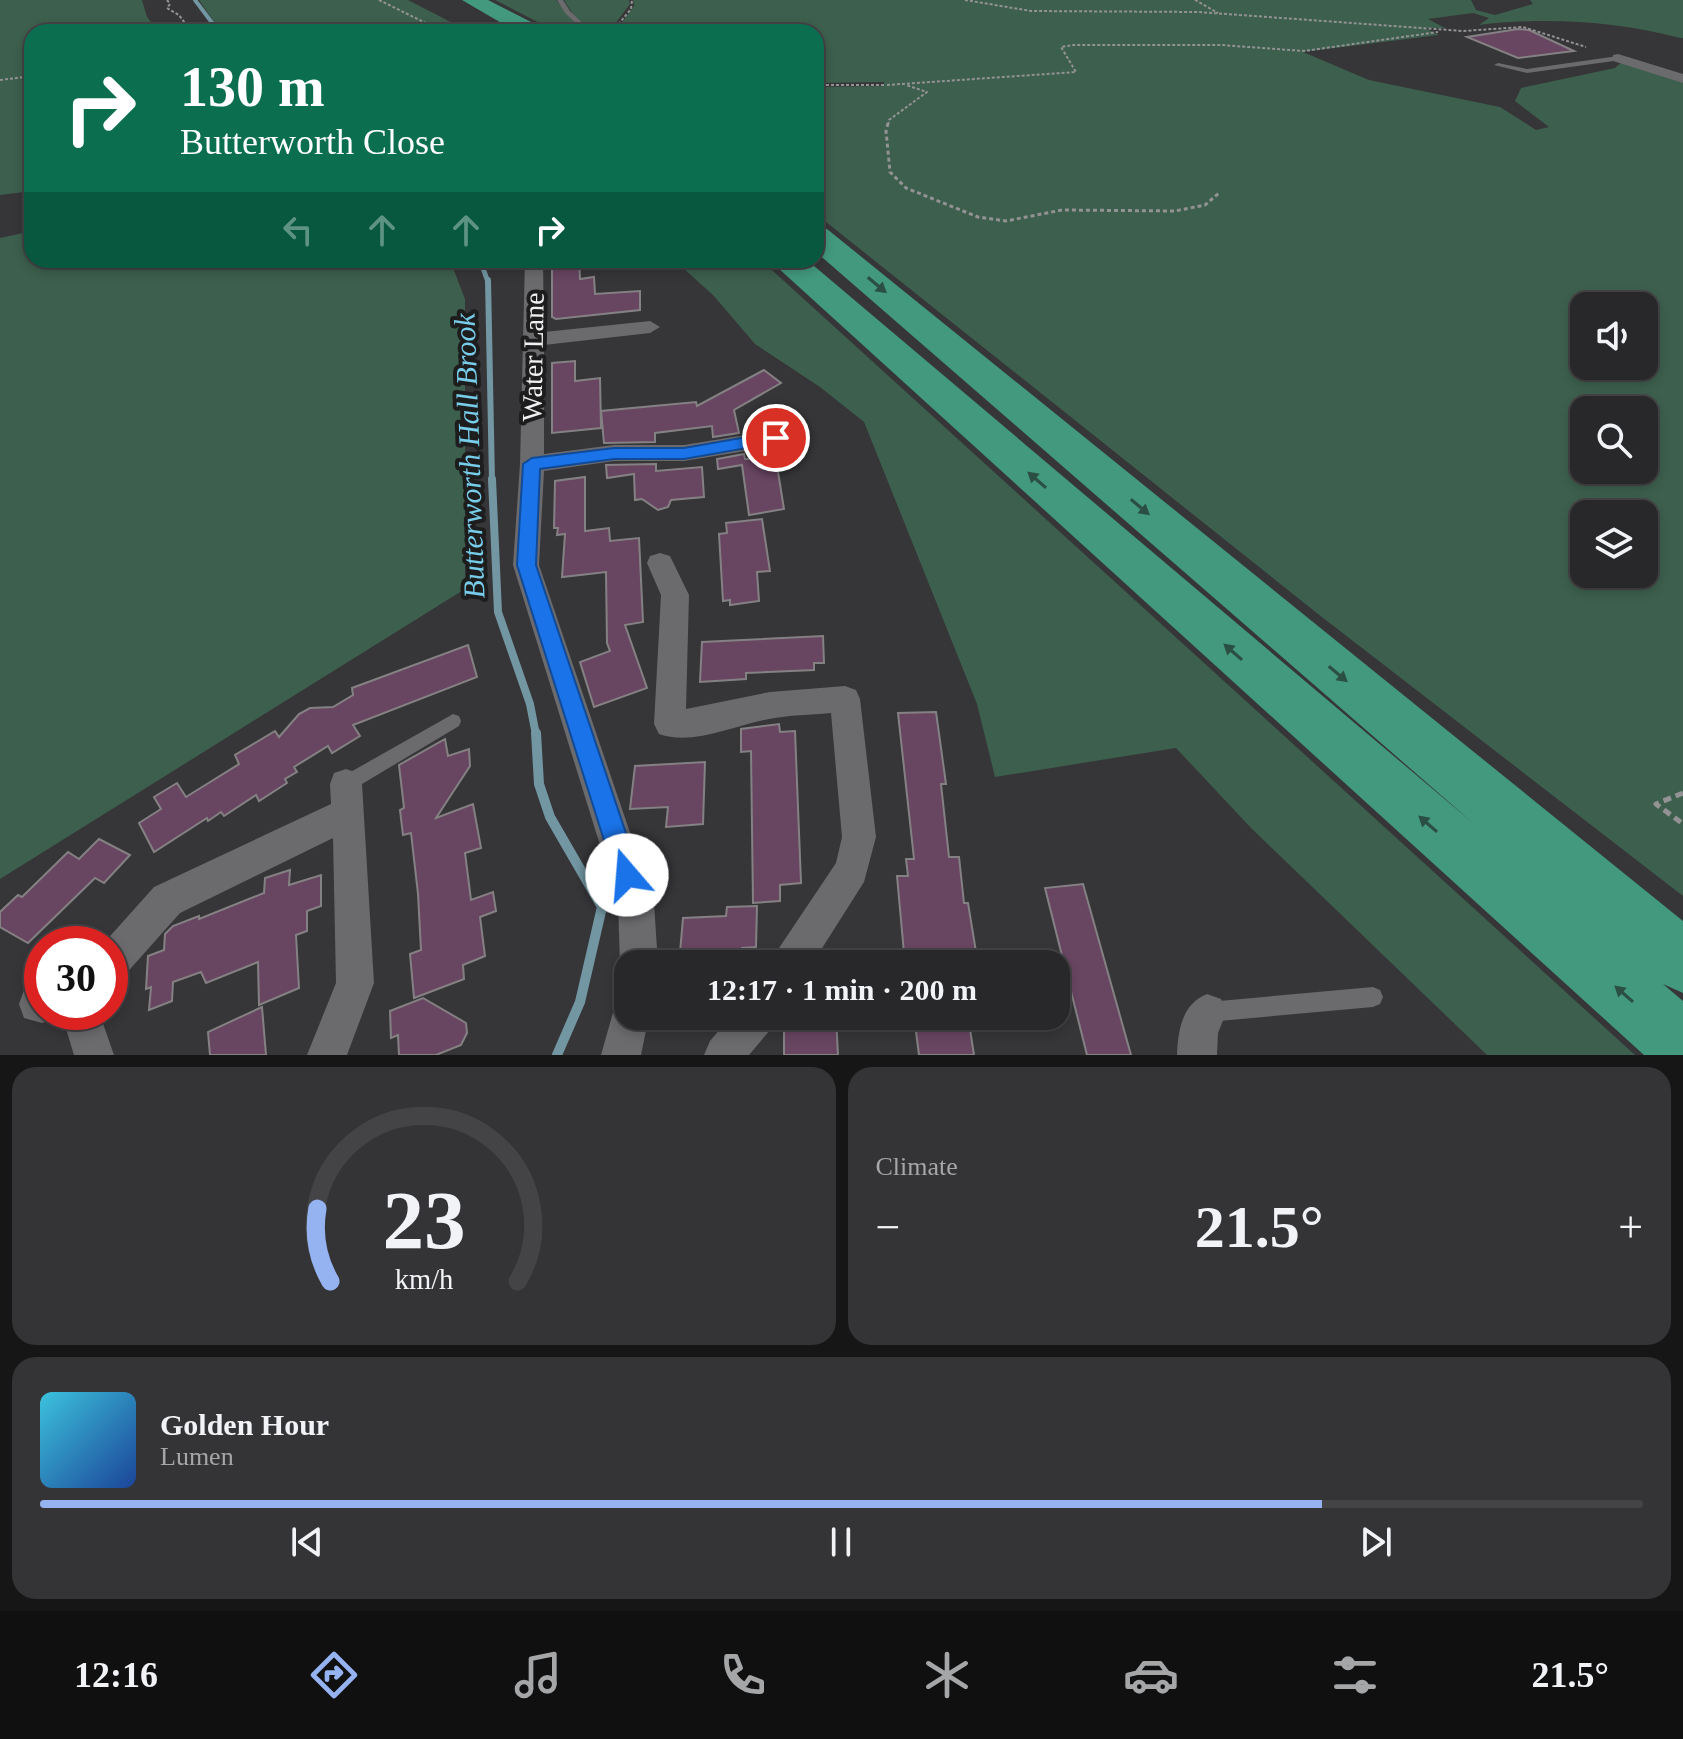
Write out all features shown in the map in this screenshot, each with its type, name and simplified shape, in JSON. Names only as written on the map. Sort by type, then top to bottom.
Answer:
[{"type":"highway","points":[[472,0],[518,24]]},
{"type":"highway","points":[[451,8],[480,24]]},
{"type":"highway","points":[[824,243],[1683,961]]},
{"type":"highway","points":[[797,268],[1683,1045]]},
{"type":"highway","points":[[1534,839],[1683,952]]},
{"type":"street","points":[[1618,58],[1683,79]]},
{"type":"street","name":"Water Lane","points":[[534,268],[532,464],[526,565],[636,903],[638,950]]},
{"type":"street","points":[[532,340],[638,335]]},
{"type":"street","points":[[532,464],[614,453],[684,453],[776,438]]},
{"type":"street","points":[[660,563],[675,595],[670,724],[697,722],[770,705],[845,699],[859,837],[857,848],[852,870],[799,950]]},
{"type":"street","points":[[128,944],[167,900],[347,798],[355,983],[327,1055]]},
{"type":"street","points":[[1197,1055],[1198,1030],[1207,1013]]},
{"type":"street","points":[[86,1030],[94,1055]]},
{"type":"street","points":[[621,1055],[627,1030]]},
{"type":"street","points":[[724,1055],[745,1030]]},
{"type":"lane","points":[[560,0],[580,24]]},
{"type":"lane","points":[[1498,65],[1527,71],[1618,58]]},
{"type":"lane","points":[[347,798],[453,721]]},
{"type":"lane","points":[[1207,1013],[1373,997]]},
{"type":"path","points":[[167,0],[170,4],[167,8],[179,15],[186,24]]},
{"type":"path","points":[[379,0],[428,24]]},
{"type":"path","points":[[619,24],[631,9],[632,0]]},
{"type":"path","points":[[965,0],[1031,11],[1220,14],[1450,30]]},
{"type":"path","points":[[1195,0],[1220,14]]},
{"type":"path","points":[[887,85],[1076,72],[1061,47],[1074,45],[1221,45],[1304,51],[1450,30],[1523,27],[1618,58]]},
{"type":"path","points":[[0,80],[24,77]]},
{"type":"path","points":[[824,85],[917,87],[927,92],[889,120],[886,131],[890,172],[906,188],[978,217],[1006,221],[1062,210],[1175,211],[1205,205],[1219,193]]},
{"type":"path","points":[[1683,793],[1656,804],[1683,824]]},
{"type":"green space","points":[[0,0],[142,0],[153,24],[24,24],[24,192],[0,195]]},
{"type":"green space","points":[[199,0],[408,0],[454,24],[216,24]]},
{"type":"green space","points":[[495,0],[556,0],[576,24],[542,24]]},
{"type":"green space","points":[[564,0],[629,0],[630,4],[615,24],[584,24]]},
{"type":"green space","points":[[633,0],[1471,0],[1476,10],[1495,15],[1533,4],[1530,0],[1683,0],[1683,38],[1580,22],[1529,21],[1479,25],[1489,18],[1473,13],[1428,19],[1445,28],[1425,28],[1439,35],[1303,52],[1369,80],[1500,107],[1536,130],[1549,127],[1515,101],[1521,88],[1615,68],[1622,62],[1683,82],[1683,896],[1318,614],[824,220],[824,87],[884,86],[884,82],[824,83],[824,24],[621,24],[634,6]]},
{"type":"green space","points":[[24,233],[24,268],[453,268],[465,299],[465,589],[0,879],[0,238]]},
{"type":"green space","points":[[683,268],[770,268],[1635,1055],[1487,1055],[1252,829],[1176,748],[995,777],[977,704],[864,422],[820,387],[755,344],[713,295]]},
{"type":"building","points":[[1529,30],[1574,51],[1518,58],[1467,37]]},
{"type":"building","points":[[552,268],[579,268],[580,279],[594,277],[595,294],[640,291],[640,310],[552,317]]},
{"type":"building","points":[[575,361],[575,381],[600,378],[601,428],[552,433],[552,363]]},
{"type":"building","points":[[764,370],[781,383],[734,410],[739,433],[713,437],[712,426],[655,433],[655,442],[604,443],[601,411],[696,402],[697,406]]},
{"type":"building","points":[[744,454],[745,459],[776,459],[784,509],[749,515],[742,465],[718,469],[717,459]]},
{"type":"building","points":[[656,464],[656,471],[702,467],[704,497],[671,500],[668,507],[658,510],[642,499],[635,500],[634,474],[607,478],[606,465]]},
{"type":"building","points":[[585,477],[585,531],[609,528],[610,541],[639,538],[643,622],[625,625],[647,688],[594,707],[580,662],[610,651],[607,643],[606,572],[562,577],[565,534],[557,535],[558,528],[554,528],[555,481]]},
{"type":"building","points":[[762,519],[770,571],[757,572],[759,601],[730,605],[730,600],[723,601],[719,534],[727,533],[726,523]]},
{"type":"building","points":[[823,636],[824,663],[814,663],[814,670],[746,673],[746,679],[700,682],[702,642]]},
{"type":"building","points":[[468,645],[477,677],[353,725],[360,736],[332,753],[328,746],[294,767],[297,772],[285,779],[287,783],[259,801],[256,795],[224,816],[221,812],[208,821],[207,818],[154,852],[139,823],[161,809],[154,797],[177,783],[186,797],[239,764],[235,755],[275,731],[279,737],[299,714],[310,708],[333,707],[353,695],[352,688]]},
{"type":"building","points":[[936,712],[946,784],[941,784],[949,857],[959,857],[964,903],[968,903],[976,950],[904,950],[897,876],[908,876],[906,859],[914,859],[898,713]]},
{"type":"building","points":[[779,724],[780,732],[795,731],[801,883],[780,885],[780,901],[753,903],[751,751],[741,752],[741,729]]},
{"type":"building","points":[[445,739],[448,756],[469,749],[470,766],[436,818],[473,804],[481,848],[465,853],[471,900],[493,892],[496,911],[480,917],[485,956],[463,965],[464,979],[414,998],[410,954],[421,950],[418,894],[411,833],[403,835],[400,810],[404,808],[399,765]]},
{"type":"building","points":[[705,762],[703,824],[666,827],[668,807],[630,809],[635,766]]},
{"type":"building","points":[[99,839],[130,855],[104,883],[95,878],[46,926],[24,926],[24,941],[0,927],[0,912],[18,895],[22,897],[68,852],[79,859]]},
{"type":"building","points":[[290,870],[289,885],[321,875],[321,906],[307,911],[307,931],[296,935],[299,988],[259,1005],[258,962],[206,983],[201,972],[173,982],[172,1001],[149,1010],[151,987],[146,989],[148,956],[164,950],[165,934],[173,926],[264,893],[265,878]]},
{"type":"building","points":[[1083,884],[1131,1055],[1087,1055],[1070,987],[1070,950],[1061,950],[1045,888]]},
{"type":"building","points":[[757,906],[756,947],[742,950],[680,950],[683,918],[726,916],[727,907]]},
{"type":"building","points":[[423,998],[466,1023],[467,1033],[461,1045],[436,1055],[399,1055],[398,1035],[391,1038],[390,1011]]},
{"type":"building","points":[[262,1007],[266,1055],[210,1055],[208,1032]]},
{"type":"building","points":[[784,1030],[837,1030],[838,1055],[784,1055]]},
{"type":"building","points":[[916,1030],[970,1030],[974,1055],[919,1055]]},
{"type":"waterway","name":"Butterworth Hall Brook","points":[[195,0],[213,24]]},
{"type":"waterway","name":"Butterworth Hall Brook","points":[[483,268],[488,282]]},
{"type":"waterway","name":"Butterworth Hall Brook","points":[[488,280],[492,481]]},
{"type":"waterway","name":"Butterworth Hall Brook","points":[[492,479],[498,612],[530,704],[536,735]]},
{"type":"waterway","name":"Butterworth Hall Brook","points":[[536,733],[539,784],[550,817],[602,907],[580,1002],[557,1055]]},
{"type":"route","points":[[627,875],[526,565],[532,464],[614,453],[684,453],[776,438]]}]
